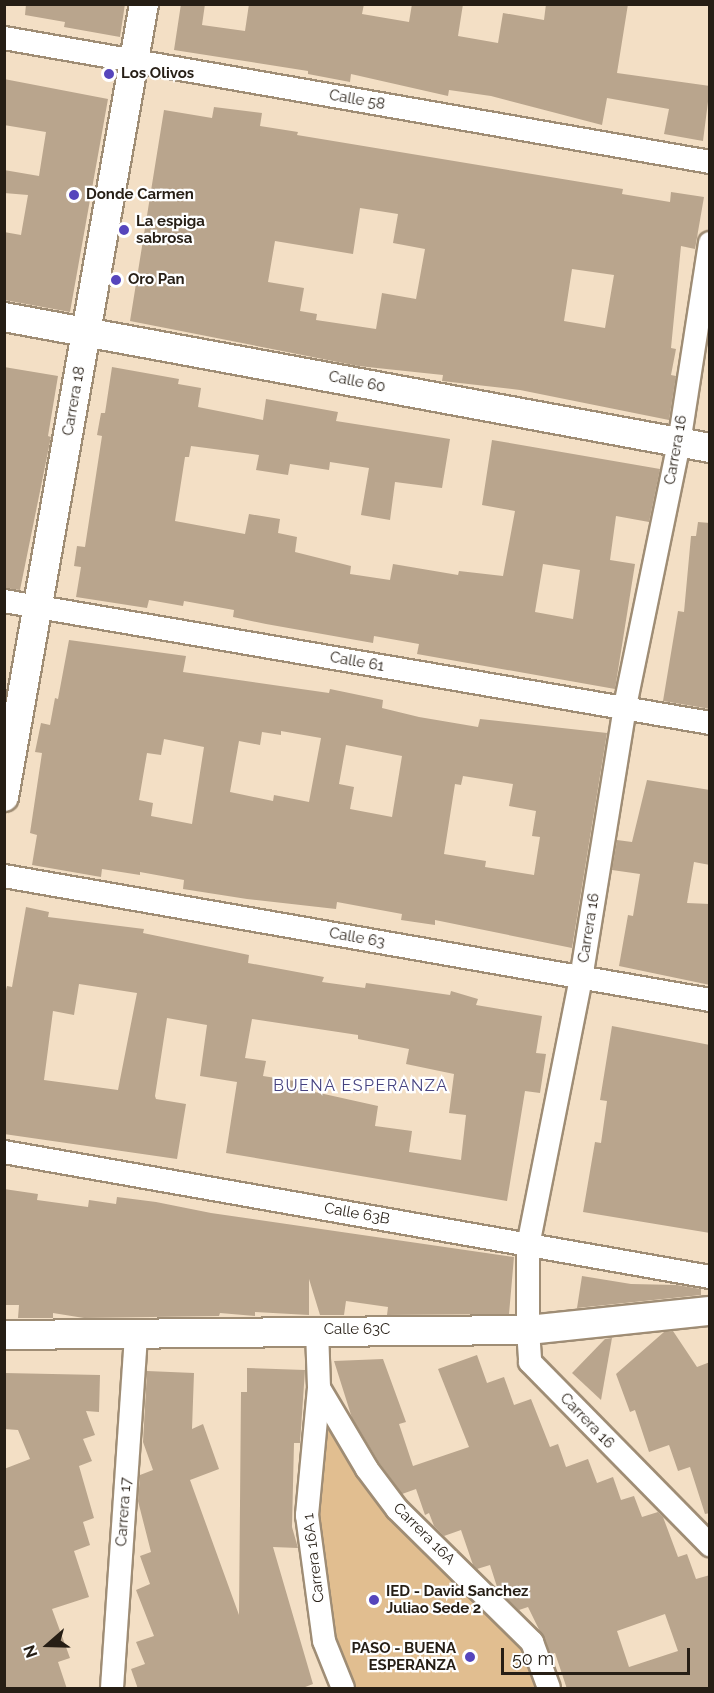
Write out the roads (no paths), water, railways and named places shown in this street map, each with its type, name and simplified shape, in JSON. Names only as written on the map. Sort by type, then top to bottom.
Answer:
[{"type":"street","name":"Carrera 18","points":[[4,797],[144,4]]},
{"type":"street","name":"Calle 58","points":[[4,38],[710,162]]},
{"type":"street","name":"Carrera 16","points":[[710,243],[679,443],[625,707],[581,978],[528,1245],[530,1362],[710,1545]]},
{"type":"street","name":"Calle 60","points":[[4,317],[710,448]]},
{"type":"street","name":"Calle 61","points":[[4,601],[710,723]]},
{"type":"street","name":"Calle 63","points":[[4,876],[710,1000]]},
{"type":"street","name":"Calle 63B","points":[[4,1152],[710,1277]]},
{"type":"street","name":"Calle 63C","points":[[4,1335],[136,1336],[317,1330],[528,1330],[710,1311]]},
{"type":"street","points":[[317,1330],[318,1388]]},
{"type":"street","name":"Carrera 17","points":[[112,1689],[136,1336]]},
{"type":"street","name":"Carrera 16A 1","points":[[318,1388],[307,1515],[324,1641],[343,1689]]},
{"type":"street","name":"Carrera 16A","points":[[318,1388],[367,1469],[397,1509],[528,1637],[542,1663],[549,1689]]},
{"type":"place","name":"Los Olivos","points":[[109,74]]},
{"type":"place","name":"Donde Carmen","points":[[74,195]]},
{"type":"place","name":"La espiga sabrosa","points":[[124,230]]},
{"type":"place","name":"Oro Pan","points":[[116,280]]},
{"type":"place","name":"IED - David Sanchez Juliao Sede 2","points":[[374,1600]]},
{"type":"place","name":"PASO - BUENA ESPERANZA","points":[[470,1657]]},
{"type":"district","name":"BUENA ESPERANZA","points":[[361,1086]]}]
